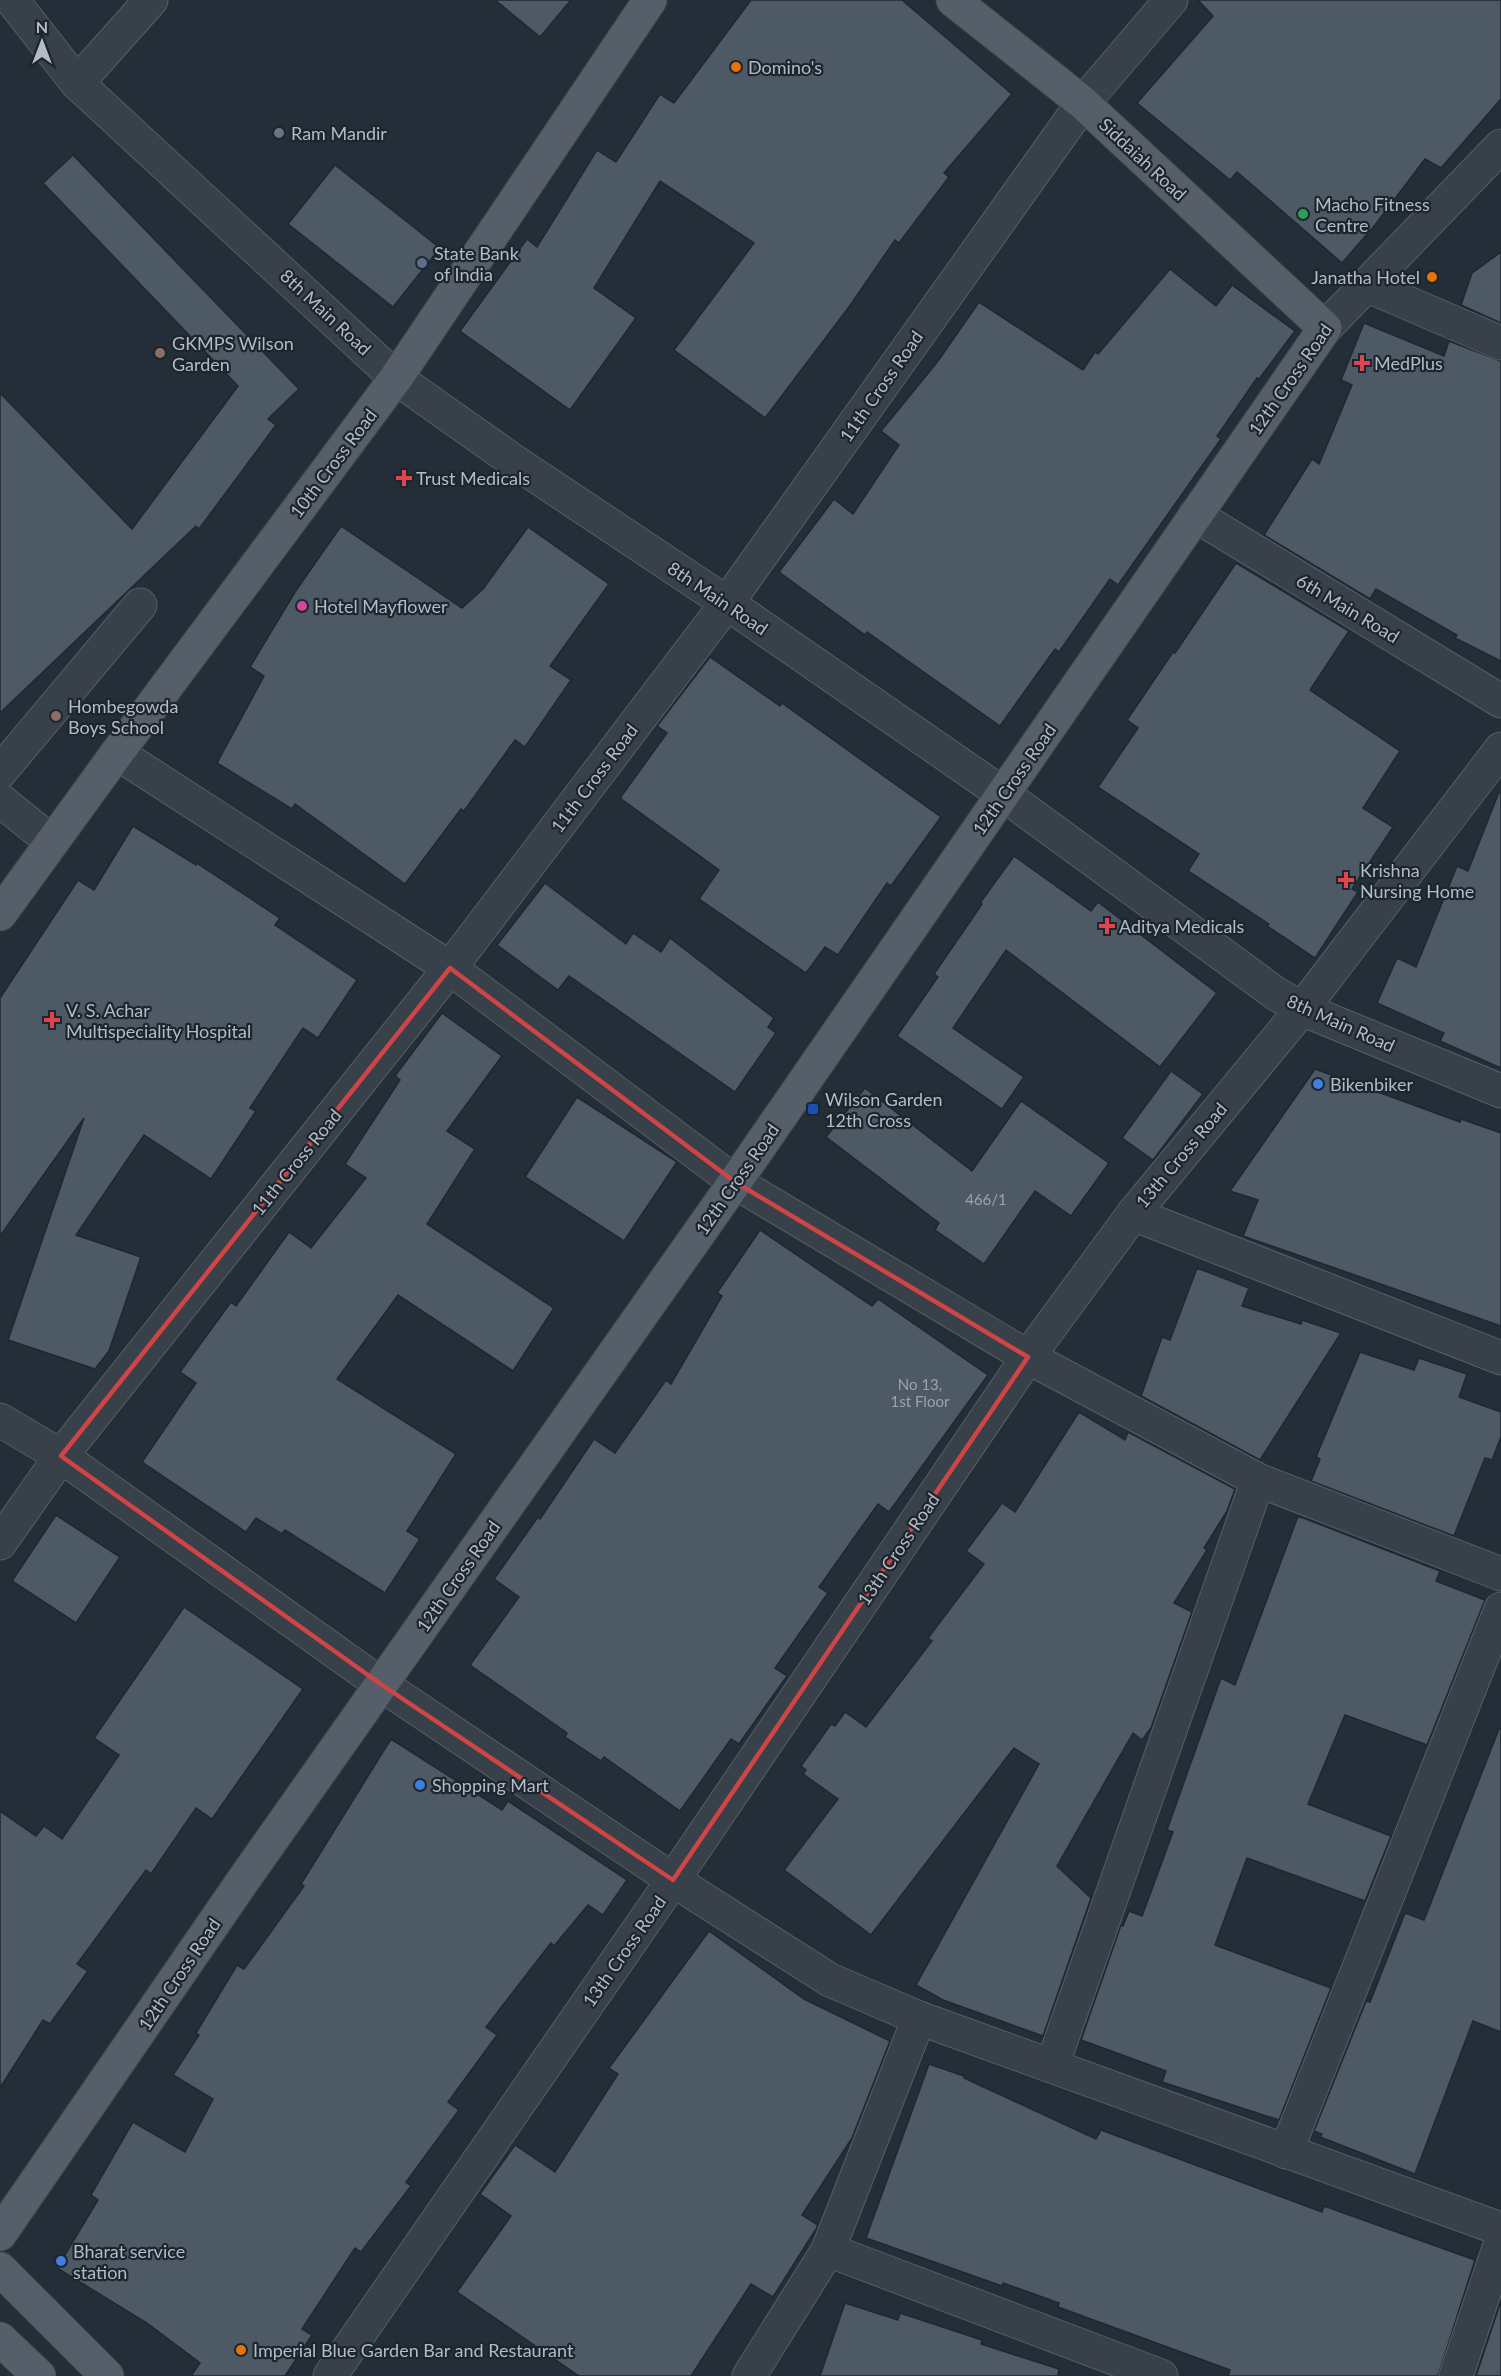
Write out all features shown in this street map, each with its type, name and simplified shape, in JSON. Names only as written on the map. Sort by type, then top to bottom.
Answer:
[{"type":"main road","name":"10th Cross Road","points":[[0,914],[396,378],[650,0]]},
{"type":"main road","name":"Siddaiah Road","points":[[953,0],[1083,103],[1325,328]]},
{"type":"main road","name":"12th Cross Road","points":[[0,2234],[242,1882],[735,1182],[1325,328]]},
{"type":"main road","points":[[0,2269],[107,2376]]},
{"type":"main road","points":[[0,2338],[39,2376]]},
{"type":"street","name":"8th Main Road","points":[[12,0],[77,82],[396,378],[515,462],[727,603],[1003,794],[1275,993],[1302,1009],[1501,1091]]},
{"type":"street","points":[[77,82],[151,0]]},
{"type":"street","name":"11th Cross Road","points":[[0,1543],[61,1456],[450,968],[727,603],[1083,103],[1171,0]]},
{"type":"street","name":"12th Cross Road","points":[[1325,328],[1501,146]]},
{"type":"street","points":[[1366,285],[1501,343]]},
{"type":"street","name":"6th Main Road","points":[[1195,515],[1501,701]]},
{"type":"street","points":[[0,772],[140,605]]},
{"type":"street","name":"13th Cross Road","points":[[330,2376],[673,1880],[1028,1358],[1133,1214],[1302,1009],[1501,749]]},
{"type":"street","points":[[117,753],[450,968],[735,1182],[1028,1358],[1258,1480],[1501,1574]]},
{"type":"street","points":[[0,800],[52,842]]},
{"type":"street","points":[[1133,1214],[1501,1358]]},
{"type":"street","points":[[0,1420],[61,1456],[382,1685],[673,1880],[830,1980],[919,2018],[1501,2229]]},
{"type":"street","points":[[1052,2066],[1258,1480]]},
{"type":"street","points":[[1286,2152],[1501,1609]]},
{"type":"street","points":[[749,2376],[828,2250],[919,2018]]},
{"type":"street","points":[[1456,2376],[1501,2242]]},
{"type":"street","points":[[828,2250],[1161,2376]]},
{"type":"highlighted area","points":[[450,968],[735,1182],[1028,1357],[673,1880],[382,1685],[61,1456]]},
{"type":"building","points":[[495,0],[571,0],[540,37]]},
{"type":"building","points":[[751,0],[902,0],[1012,94],[944,173],[949,177],[899,243],[895,240],[849,307],[765,418],[674,350],[754,243],[660,181],[594,288],[636,318],[570,410],[460,331],[527,239],[537,247],[597,150],[616,162],[660,94],[674,103]]},
{"type":"building","points":[[1198,0],[1501,0],[1501,99],[1441,168],[1425,159],[1375,225],[1342,263],[1237,172],[1230,180],[1137,103],[1213,16]]},
{"type":"building","points":[[73,155],[299,389],[268,419],[276,425],[199,529],[196,526],[0,713],[0,393],[132,529],[238,386],[43,183]]},
{"type":"building","points":[[335,165],[440,248],[393,307],[288,224]]},
{"type":"building","points":[[1501,252],[1501,323],[1461,305],[1472,273]]},
{"type":"building","points":[[1170,269],[1216,306],[1232,285],[1295,331],[1259,379],[1257,378],[1217,436],[1221,439],[1118,585],[1110,579],[1059,652],[1055,649],[1000,726],[867,632],[865,635],[779,572],[834,499],[853,514],[899,445],[881,431],[938,361],[979,302],[1083,370],[1095,352],[1098,354]]},
{"type":"building","points":[[1364,323],[1444,356],[1449,341],[1501,361],[1501,661],[1455,638],[1457,635],[1376,589],[1370,599],[1264,535],[1312,459],[1319,464],[1352,385],[1341,380]]},
{"type":"building","points":[[341,526],[462,608],[483,589],[528,527],[609,584],[550,666],[571,680],[525,747],[515,740],[464,811],[461,809],[405,884],[295,804],[292,809],[217,763],[264,676],[250,667],[295,592]]},
{"type":"building","points":[[1236,563],[1349,631],[1310,690],[1400,751],[1363,808],[1393,827],[1352,889],[1358,892],[1315,958],[1267,926],[1269,924],[1188,871],[1199,854],[1098,787],[1138,728],[1127,720]]},
{"type":"building","points":[[710,657],[780,706],[782,703],[941,817],[891,886],[887,883],[838,955],[825,947],[806,973],[699,899],[719,870],[620,798],[667,733],[657,726]]},
{"type":"building","points":[[1499,792],[1501,793],[1501,1068],[1440,1041],[1444,1033],[1377,1003],[1397,958],[1416,967],[1457,866],[1468,871]]},
{"type":"building","points":[[133,826],[196,865],[197,863],[280,918],[275,925],[357,980],[318,1038],[303,1028],[250,1108],[256,1111],[211,1179],[144,1135],[76,1235],[141,1257],[109,1351],[95,1369],[8,1340],[84,1118],[0,1236],[0,998],[78,880],[94,890]]},
{"type":"building","points":[[1014,856],[1091,911],[1098,902],[1217,993],[1160,1067],[1006,950],[953,1028],[1024,1077],[1002,1109],[897,1036],[938,977],[934,974],[982,904],[980,903]]},
{"type":"building","points":[[545,883],[626,944],[633,933],[661,952],[670,938],[774,1018],[768,1027],[776,1033],[735,1092],[569,976],[558,990],[497,945]]},
{"type":"building","points":[[442,1013],[502,1056],[447,1131],[475,1149],[427,1224],[554,1308],[513,1371],[398,1295],[337,1379],[456,1454],[407,1531],[420,1539],[385,1593],[285,1530],[282,1534],[256,1518],[246,1532],[142,1462],[196,1383],[180,1372],[231,1302],[236,1306],[289,1232],[311,1248],[366,1178],[345,1164],[400,1080],[395,1076]]},
{"type":"building","points":[[1315,1069],[1460,1122],[1461,1119],[1501,1133],[1501,1326],[1243,1236],[1258,1200],[1230,1191]]},
{"type":"building","points":[[1171,1071],[1203,1094],[1153,1160],[1122,1138]]},
{"type":"building","points":[[865,1088],[972,1171],[1021,1101],[1109,1163],[1071,1216],[1035,1191],[984,1264],[935,1230],[939,1223],[826,1137]]},
{"type":"building","points":[[577,1097],[677,1162],[624,1241],[525,1177]]},
{"type":"building","points":[[760,1230],[872,1306],[878,1299],[988,1375],[889,1512],[878,1504],[819,1587],[828,1593],[775,1668],[787,1676],[739,1744],[731,1739],[680,1811],[604,1757],[601,1761],[565,1737],[567,1733],[470,1665],[519,1597],[494,1579],[538,1517],[540,1519],[594,1439],[615,1453],[666,1380],[671,1384],[722,1296],[717,1293]]},
{"type":"building","points":[[1197,1268],[1249,1288],[1242,1306],[1301,1324],[1302,1320],[1341,1333],[1260,1460],[1141,1396],[1162,1337],[1170,1340]]},
{"type":"building","points":[[1360,1352],[1414,1370],[1419,1358],[1467,1374],[1459,1397],[1501,1412],[1501,1437],[1492,1460],[1485,1458],[1454,1536],[1311,1481],[1320,1459],[1316,1457]]},
{"type":"building","points":[[1079,1412],[1125,1440],[1128,1432],[1235,1489],[1227,1511],[1204,1548],[1207,1550],[1174,1603],[1192,1612],[1151,1728],[1142,1740],[1133,1733],[1057,1866],[1091,1898],[1043,2036],[943,2000],[916,1985],[1039,1764],[1014,1748],[871,1935],[784,1870],[838,1799],[803,1774],[806,1770],[801,1766],[831,1724],[835,1726],[845,1712],[866,1727],[932,1641],[928,1638],[984,1564],[966,1551],[1002,1503],[1015,1512]]},
{"type":"building","points":[[56,1515],[120,1557],[76,1623],[12,1581]]},
{"type":"building","points":[[1298,1516],[1440,1571],[1436,1581],[1485,1600],[1427,1745],[1345,1715],[1308,1804],[1391,1836],[1365,1901],[1247,1858],[1215,1945],[1331,1988],[1279,2120],[1162,2082],[1166,2071],[1081,2040],[1121,1925],[1123,1926],[1129,1911],[1142,1916],[1173,1832],[1167,1830],[1221,1678],[1235,1685]]},
{"type":"building","points":[[184,1607],[303,1689],[212,1819],[196,1808],[151,1874],[146,1870],[77,1964],[88,1971],[50,2024],[43,2020],[0,2088],[0,1811],[36,1836],[44,1826],[62,1839],[119,1755],[94,1738]]},
{"type":"building","points":[[1499,1729],[1501,1729],[1501,2032],[1473,2021],[1415,2174],[1320,2137],[1322,2134],[1314,2131],[1366,2001],[1370,2002],[1405,1913],[1424,1920]]},
{"type":"building","points":[[391,1739],[502,1810],[508,1801],[627,1880],[603,1915],[588,1905],[554,1946],[551,1943],[486,2027],[497,2035],[448,2102],[459,2110],[406,2182],[411,2186],[361,2252],[355,2248],[302,2329],[312,2335],[285,2376],[191,2376],[200,2363],[147,2323],[57,2268],[98,2200],[91,2195],[133,2122],[185,2152],[213,2099],[173,2075],[199,2035],[196,2033],[237,1965],[244,1969],[304,1886],[301,1884]]},
{"type":"building","points":[[709,1931],[804,1999],[890,2041],[852,2138],[802,2215],[818,2225],[773,2297],[751,2284],[691,2376],[579,2376],[457,2292],[511,2216],[480,2194],[515,2145],[555,2172],[618,2074],[609,2068]]},
{"type":"building","points":[[929,2064],[964,2076],[964,2078],[1096,2139],[1101,2130],[1322,2212],[1324,2206],[1475,2260],[1438,2376],[1228,2376],[1230,2370],[1058,2307],[1059,2303],[1003,2283],[1002,2286],[866,2238]]},
{"type":"building","points":[[1501,2301],[1501,2376],[1476,2376]]},
{"type":"building","points":[[845,2303],[898,2320],[900,2313],[982,2340],[981,2344],[1059,2369],[1058,2376],[820,2376]]},
{"type":"place","name":"Domino's","points":[[736,67]]},
{"type":"place","name":"Ram Mandir","points":[[279,133]]},
{"type":"place","name":"Macho Fitness Centre","points":[[1303,214]]},
{"type":"place","name":"State Bank of India","points":[[422,263]]},
{"type":"place","name":"Janatha Hotel","points":[[1432,277]]},
{"type":"place","name":"GKMPS Wilson Garden","points":[[160,353]]},
{"type":"place","name":"MedPlus","points":[[1362,363]]},
{"type":"place","name":"Trust Medicals","points":[[404,478]]},
{"type":"place","name":"Hotel Mayflower","points":[[302,606]]},
{"type":"place","name":"Hombegowda Boys School","points":[[56,716]]},
{"type":"place","name":"Krishna Nursing Home","points":[[1346,880]]},
{"type":"place","name":"Aditya Medicals","points":[[1107,926]]},
{"type":"place","name":"V. S. Achar Multispeciality Hospital","points":[[52,1020]]},
{"type":"place","name":"Bikenbiker","points":[[1318,1084]]},
{"type":"place","name":"Wilson Garden 12th Cross","points":[[813,1109]]},
{"type":"place","name":"Shopping Mart","points":[[420,1785]]},
{"type":"place","name":"Bharat service station","points":[[61,2261]]},
{"type":"place","name":"Imperial Blue Garden Bar and Restaurant","points":[[241,2350]]}]
